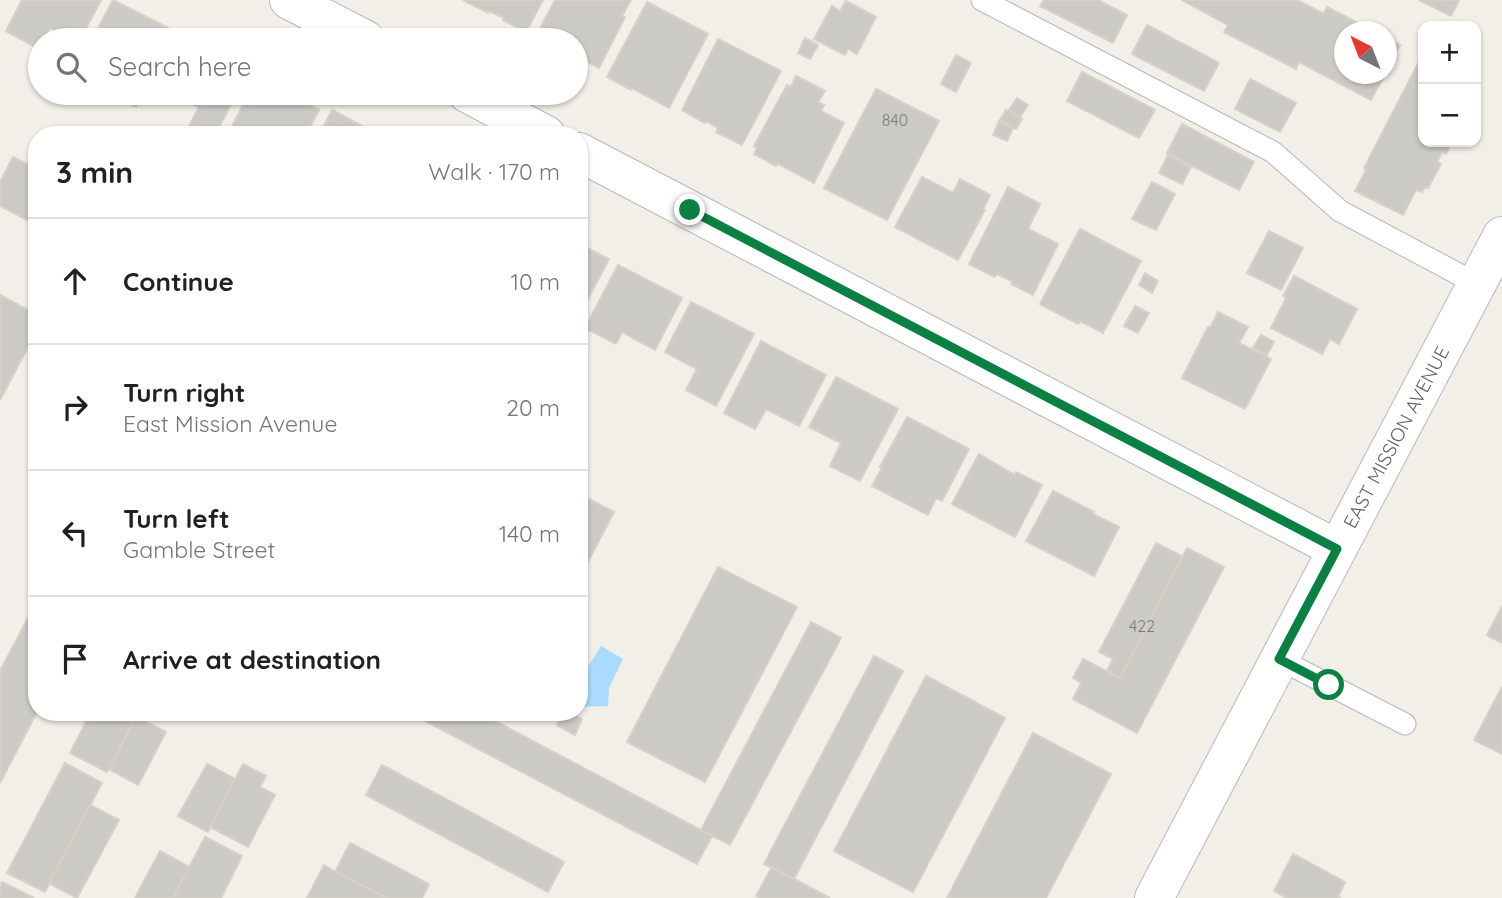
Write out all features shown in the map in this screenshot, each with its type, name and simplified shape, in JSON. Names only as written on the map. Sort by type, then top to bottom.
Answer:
[{"type":"street","points":[[289,0],[343,28]]},
{"type":"street","points":[[490,105],[529,126]]},
{"type":"street","points":[[588,157],[1337,549]]},
{"type":"street","name":"EAST MISSION AVENUE","points":[[1154,898],[1502,236]]},
{"type":"lane","points":[[982,0],[1273,152],[1340,211],[1477,284]]},
{"type":"lane","points":[[1279,659],[1405,724]]},
{"type":"water","points":[[601,646],[623,659],[609,688],[608,706],[588,707],[588,667]]},
{"type":"building","points":[[22,0],[101,0],[86,28],[28,28],[28,43],[6,31]]},
{"type":"building","points":[[113,0],[168,28],[98,28]]},
{"type":"building","points":[[463,0],[543,0],[528,28],[518,28],[503,20],[504,18],[489,11],[488,13]]},
{"type":"building","points":[[555,0],[631,0],[599,68],[588,62],[588,28],[540,28]]},
{"type":"building","points":[[1044,0],[1098,0],[1127,15],[1113,43],[1040,6]]},
{"type":"building","points":[[1182,0],[1297,0],[1324,14],[1327,7],[1354,21],[1334,21],[1334,80],[1299,62],[1296,69],[1224,32],[1228,25]]},
{"type":"building","points":[[1419,0],[1459,0],[1451,16]]},
{"type":"building","points":[[846,1],[876,17],[857,54],[848,49],[845,55],[814,39],[832,6],[840,11]]},
{"type":"building","points":[[647,2],[708,34],[669,108],[607,77]]},
{"type":"building","points":[[1147,25],[1219,63],[1204,91],[1132,54]]},
{"type":"building","points":[[805,38],[818,45],[810,59],[798,53]]},
{"type":"building","points":[[718,39],[781,71],[742,145],[716,132],[717,127],[682,110]]},
{"type":"building","points":[[956,55],[971,63],[956,92],[941,84]]},
{"type":"building","points":[[1418,64],[1418,147],[1450,147],[1446,154],[1442,152],[1437,162],[1441,164],[1428,188],[1425,187],[1422,192],[1416,190],[1403,215],[1355,191],[1366,170],[1364,168]]},
{"type":"building","points":[[1082,72],[1155,110],[1139,138],[1067,101]]},
{"type":"building","points":[[796,76],[825,91],[818,102],[824,105],[821,111],[844,123],[814,183],[754,154],[757,148],[754,146],[787,85],[791,87]]},
{"type":"building","points":[[1250,79],[1296,103],[1280,132],[1235,109]]},
{"type":"building","points":[[1341,84],[1380,84],[1371,100]]},
{"type":"building","points":[[876,89],[939,121],[887,220],[824,188]]},
{"type":"building","points":[[1017,98],[1028,105],[1020,117],[1009,110]]},
{"type":"building","points":[[195,105],[231,105],[220,126],[189,126],[199,107]]},
{"type":"building","points":[[243,105],[309,105],[319,110],[311,126],[232,126]]},
{"type":"building","points":[[332,110],[362,126],[324,126]]},
{"type":"building","points":[[1006,110],[1022,119],[1016,129],[1000,120]]},
{"type":"building","points":[[999,121],[1013,128],[1007,141],[993,135]]},
{"type":"building","points":[[1182,124],[1254,162],[1239,190],[1167,153]]},
{"type":"building","points":[[1168,155],[1191,167],[1182,184],[1159,173]]},
{"type":"building","points":[[13,157],[28,164],[28,220],[0,206],[0,182]]},
{"type":"building","points":[[922,177],[953,193],[960,179],[990,195],[983,209],[985,210],[958,260],[895,227]]},
{"type":"building","points":[[1152,182],[1175,194],[1156,230],[1132,219]]},
{"type":"building","points":[[1008,187],[1040,204],[1028,229],[1058,244],[1033,295],[1011,284],[1012,281],[997,274],[995,277],[969,264]]},
{"type":"building","points":[[1080,229],[1141,261],[1103,333],[1080,321],[1078,324],[1040,304]]},
{"type":"building","points":[[1269,231],[1303,248],[1281,290],[1247,273]]},
{"type":"building","points":[[588,248],[609,259],[588,299]]},
{"type":"building","points":[[618,265],[682,298],[655,350],[622,332],[616,344],[588,330],[588,322]]},
{"type":"building","points":[[1145,273],[1158,281],[1152,293],[1139,285]]},
{"type":"building","points":[[1294,276],[1357,309],[1339,344],[1330,339],[1322,354],[1271,328]]},
{"type":"building","points":[[0,295],[28,310],[28,347],[0,400]]},
{"type":"building","points":[[691,302],[754,334],[716,406],[686,390],[697,369],[665,352]]},
{"type":"building","points":[[1135,306],[1149,313],[1138,333],[1124,326]]},
{"type":"building","points":[[1218,312],[1248,327],[1239,343],[1271,359],[1245,409],[1182,378]]},
{"type":"building","points":[[1261,335],[1274,342],[1267,355],[1253,348]]},
{"type":"building","points":[[761,341],[826,375],[799,426],[766,409],[755,429],[724,413]]},
{"type":"building","points":[[836,377],[898,409],[860,481],[830,466],[841,443],[809,427]]},
{"type":"building","points":[[907,417],[969,449],[942,501],[936,498],[928,515],[872,486]]},
{"type":"building","points":[[979,454],[1015,475],[1016,472],[1042,485],[1015,537],[952,504]]},
{"type":"building","points":[[1053,491],[1119,527],[1094,576],[1026,541]]},
{"type":"building","points":[[588,499],[614,512],[588,562]]},
{"type":"building","points":[[1156,543],[1183,557],[1120,678],[1107,671],[1113,659],[1099,652]]},
{"type":"building","points":[[1187,548],[1224,567],[1137,733],[1073,699],[1081,683],[1073,678],[1083,659],[1120,678]]},
{"type":"building","points":[[718,567],[797,607],[705,782],[627,742]]},
{"type":"building","points":[[1502,606],[1502,643],[1487,635]]},
{"type":"building","points":[[28,618],[28,721],[32,721],[0,783],[0,671]]},
{"type":"building","points":[[811,622],[841,638],[730,845],[701,830]]},
{"type":"building","points":[[874,656],[903,671],[794,879],[764,864]]},
{"type":"building","points":[[926,676],[1005,718],[913,892],[834,851]]},
{"type":"building","points":[[1502,687],[1502,754],[1474,740]]},
{"type":"building","points":[[86,721],[133,721],[107,772],[70,753]]},
{"type":"building","points":[[134,721],[144,721],[166,732],[138,785],[109,769]]},
{"type":"building","points":[[425,721],[495,721],[712,836],[697,864]]},
{"type":"building","points":[[559,721],[581,721],[575,735],[557,725]]},
{"type":"building","points":[[1033,733],[1111,774],[1046,898],[947,898]]},
{"type":"building","points":[[65,763],[102,783],[45,892],[7,873]]},
{"type":"building","points":[[207,764],[235,779],[208,832],[178,816]]},
{"type":"building","points":[[243,764],[266,776],[260,787],[275,795],[248,847],[210,827]]},
{"type":"building","points":[[382,765],[564,862],[548,892],[366,795]]},
{"type":"building","points":[[90,805],[119,820],[77,898],[49,883]]},
{"type":"building","points":[[205,837],[242,856],[221,898],[173,898]]},
{"type":"building","points":[[350,843],[429,884],[422,898],[386,898],[335,872]]},
{"type":"building","points":[[160,851],[189,867],[173,898],[135,898]]},
{"type":"building","points":[[1293,854],[1345,882],[1338,897],[1341,898],[1287,898],[1274,891]]},
{"type":"building","points":[[324,865],[335,872],[386,898],[307,898]]},
{"type":"building","points":[[772,867],[830,898],[756,896]]},
{"type":"building","points":[[2,882],[34,898],[0,898]]},
{"type":"route","points":[[690,210],[1337,549],[1279,659],[1329,685]]}]
